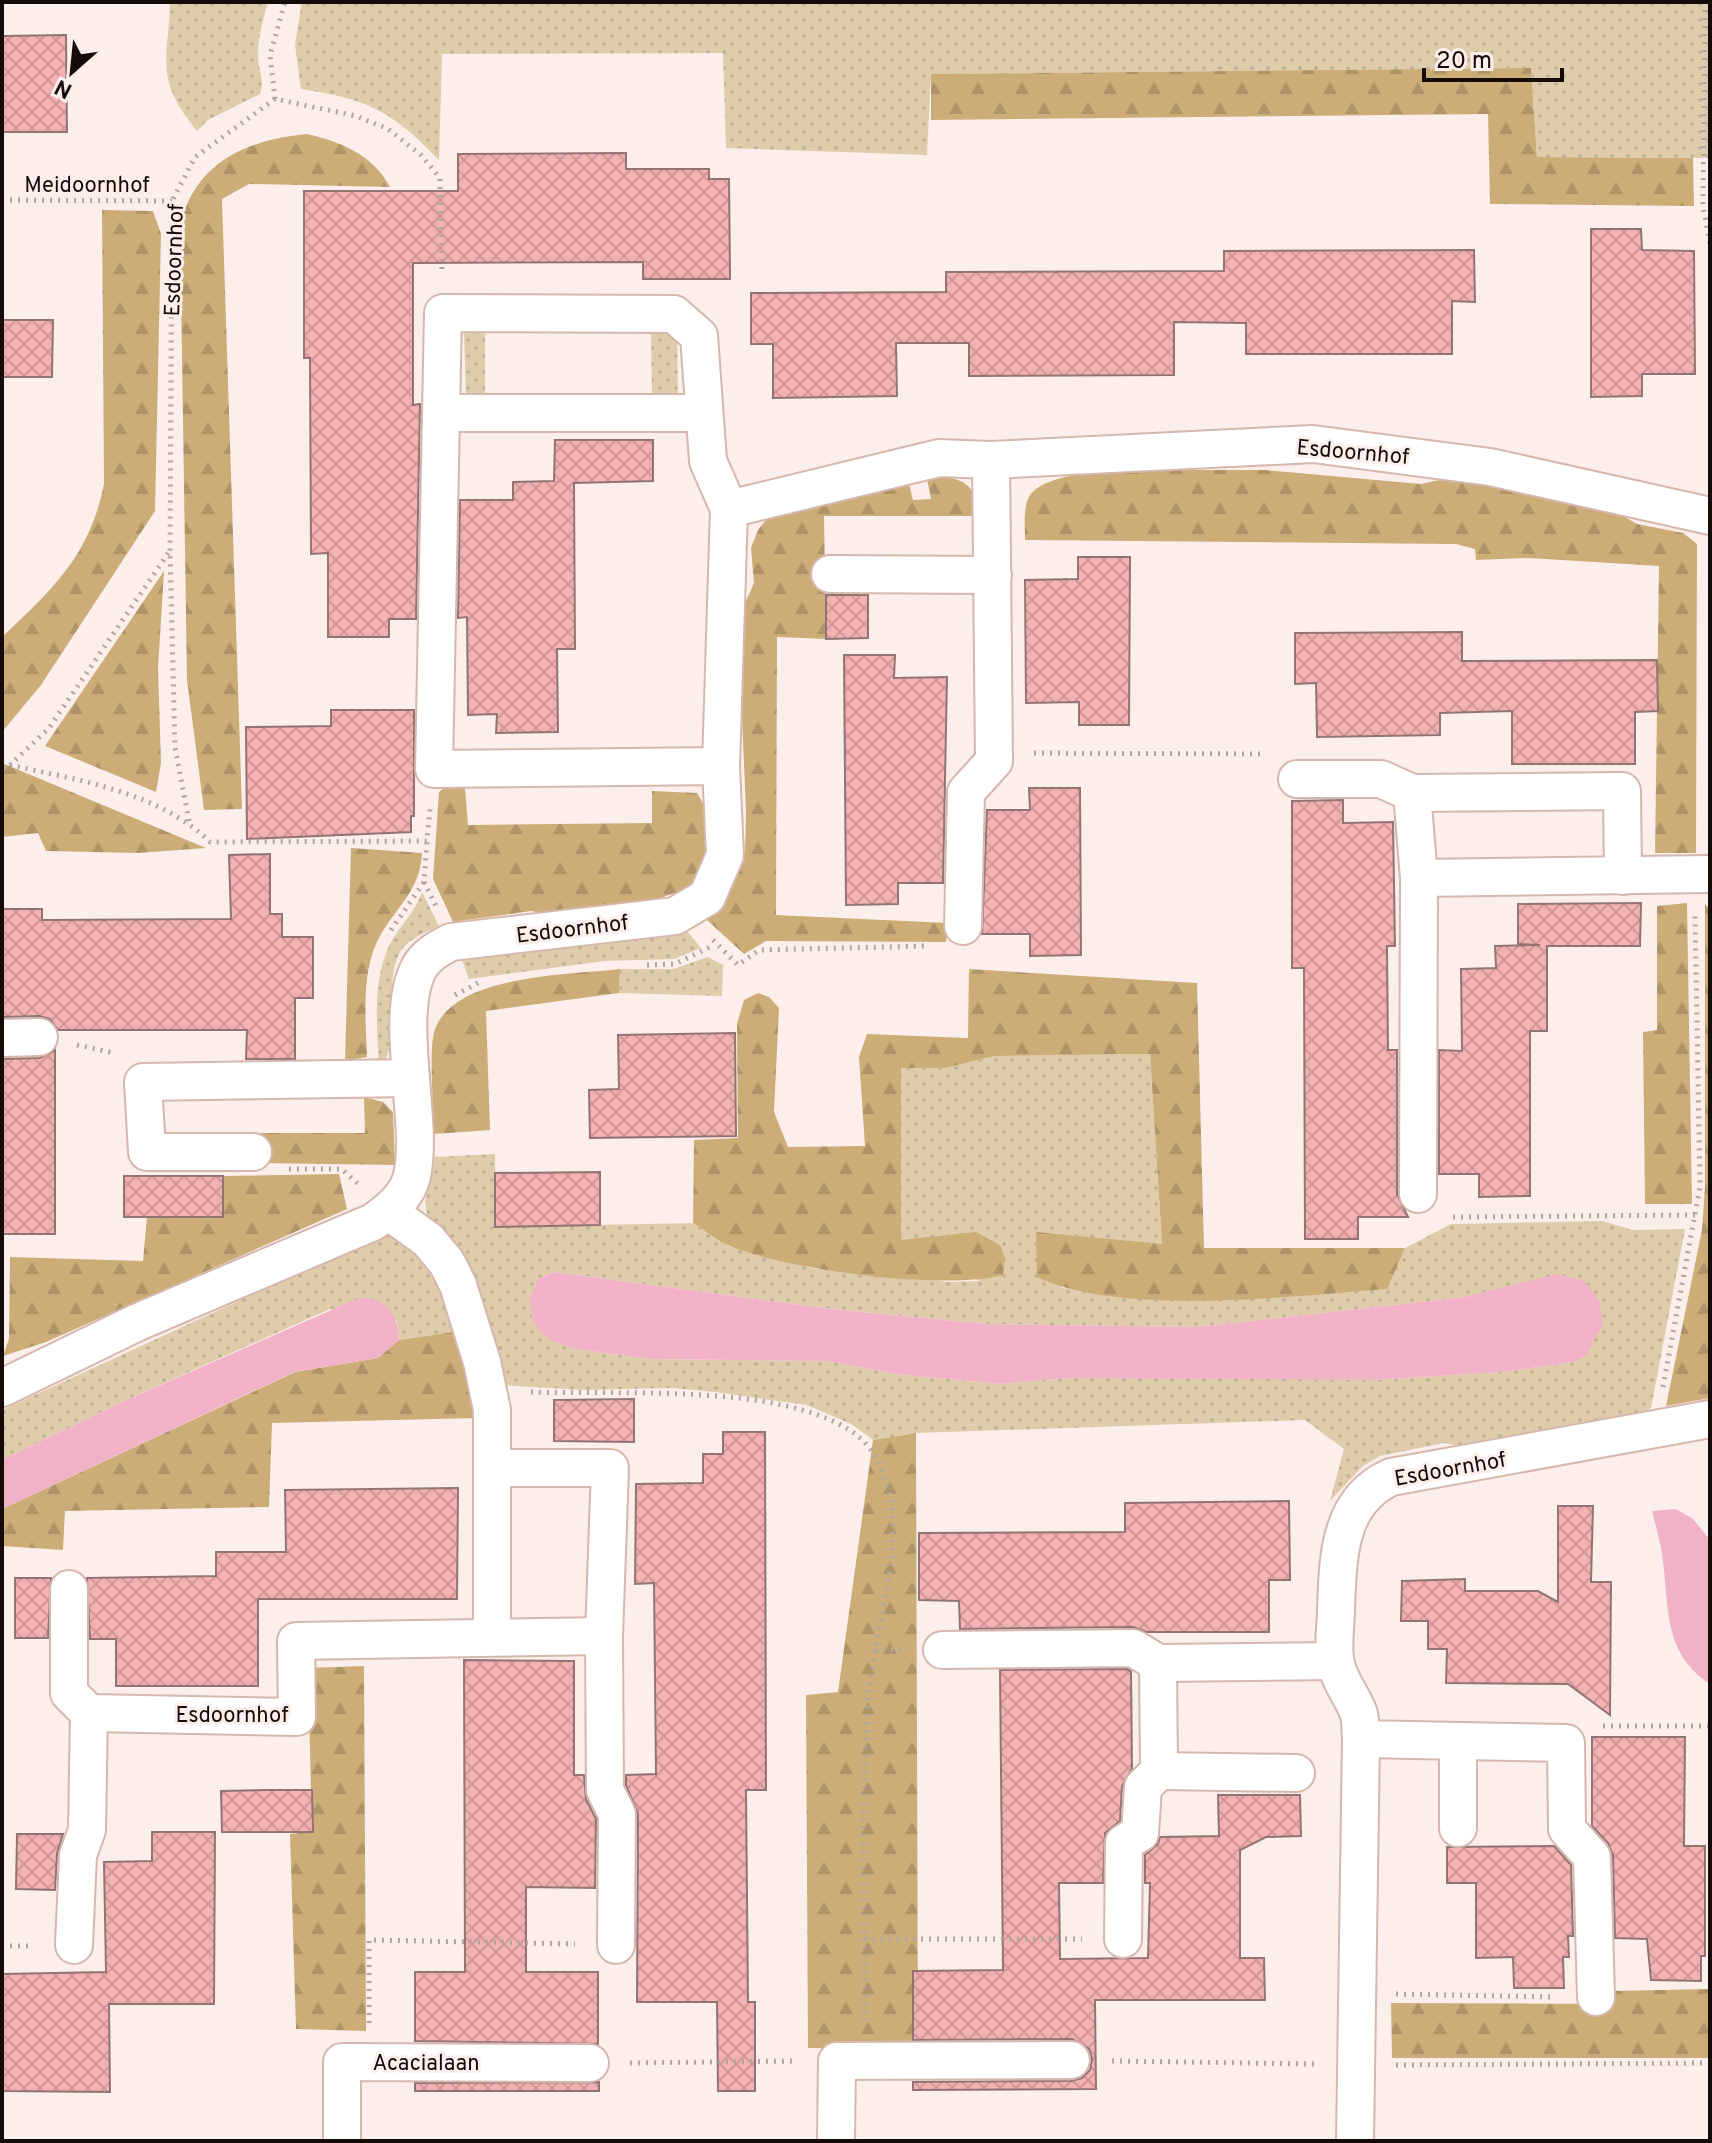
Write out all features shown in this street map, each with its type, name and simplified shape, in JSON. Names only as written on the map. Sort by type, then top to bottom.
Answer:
[{"type":"street","points":[[443,313],[434,769],[721,766]]},
{"type":"street","name":"Esdoornhof","points":[[2,1388],[138,1322],[373,1222],[388,1211],[412,1177],[412,984],[420,966],[432,952],[451,942],[675,916],[707,897],[725,855],[721,766],[729,509],[708,461],[702,413],[699,336],[674,314],[443,313]]},
{"type":"street","points":[[442,413],[702,413]]},
{"type":"street","name":"Esdoornhof","points":[[729,509],[939,458],[991,460],[1313,444],[1490,467],[1710,516]]},
{"type":"street","points":[[963,926],[966,792],[994,761],[991,460]]},
{"type":"street","points":[[830,574],[993,575]]},
{"type":"street","points":[[1297,779],[1381,779],[1412,793],[1622,791],[1623,876]]},
{"type":"street","points":[[1412,793],[1419,878],[1418,1194]]},
{"type":"street","points":[[1419,878],[1702,875]]},
{"type":"street","points":[[2,1038],[39,1037]]},
{"type":"street","points":[[253,1152],[147,1152],[143,1082],[411,1078]]},
{"type":"street","points":[[388,1211],[428,1240],[447,1263],[458,1285],[487,1387],[492,1410],[494,1468],[492,1637]]},
{"type":"street","name":"Esdoornhof","points":[[1355,2141],[1361,1739],[1358,1714],[1341,1684],[1335,1661],[1338,1552],[1345,1525],[1358,1502],[1373,1485],[1391,1477],[1710,1419]]},
{"type":"street","points":[[494,1468],[610,1468],[604,1636],[605,1790],[617,1814],[616,1945]]},
{"type":"street","points":[[69,1589],[69,1693],[89,1713],[87,1830],[78,1855],[74,1945]]},
{"type":"street","name":"Esdoornhof","points":[[89,1713],[297,1717],[296,1641],[604,1636]]},
{"type":"street","points":[[942,1650],[1133,1648],[1158,1663],[1335,1661]]},
{"type":"street","points":[[1123,1939],[1124,1843],[1140,1833],[1143,1787],[1159,1771],[1158,1663]]},
{"type":"street","points":[[1361,1739],[1566,1743],[1567,1829],[1592,1857],[1596,1997]]},
{"type":"street","points":[[1458,1741],[1458,1828]]},
{"type":"street","points":[[1159,1771],[1296,1773]]},
{"type":"street","points":[[836,2141],[850,2061],[1071,2060]]},
{"type":"street","name":"Acacialaan","points":[[342,2141],[342,2062],[590,2063]]},
{"type":"path","points":[[285,2],[270,55],[275,99],[356,116],[388,129],[421,155],[440,178],[443,313]]},
{"type":"path","points":[[1705,2],[1703,206],[1710,244]]},
{"type":"path","name":"Esdoornhof","points":[[189,821],[175,748],[170,551],[172,201],[195,157],[275,99]]},
{"type":"path","name":"Meidoornhof","points":[[2,200],[172,201]]},
{"type":"path","points":[[2,768],[10,765],[49,728],[170,551]]},
{"type":"path","points":[[994,761],[1022,753],[1299,754],[1297,779]]},
{"type":"path","points":[[10,765],[90,783],[189,821],[210,842],[427,841],[434,769]]},
{"type":"path","points":[[1654,1431],[1700,1187],[1702,875]]},
{"type":"path","points":[[684,910],[738,965],[759,950],[946,946],[963,926]]},
{"type":"path","points":[[634,965],[675,964],[717,944]]},
{"type":"path","points":[[411,1034],[431,1024],[454,996],[476,984],[491,981]]},
{"type":"path","points":[[39,1037],[133,1059],[143,1082]]},
{"type":"path","points":[[253,1152],[257,1169],[342,1169],[388,1211]]},
{"type":"path","points":[[1418,1194],[1424,1217],[1696,1215]]},
{"type":"path","points":[[487,1387],[763,1401],[825,1416],[854,1433],[872,1451],[885,1474],[892,1514],[890,1573],[867,1713],[865,1939],[850,2061],[590,2063]]},
{"type":"path","points":[[1566,1743],[1590,1726],[1710,1726]]},
{"type":"path","points":[[865,1939],[1123,1939]]},
{"type":"path","points":[[369,2062],[369,1940],[616,1945]]},
{"type":"path","points":[[1355,1994],[1596,1997]]},
{"type":"shaded area","points":[[170,2],[268,2],[258,48],[262,84],[260,94],[208,120],[197,131],[183,113],[169,83],[166,56]]},
{"type":"shaded area","points":[[302,2],[1710,2],[1710,158],[1537,157],[1531,68],[931,74],[927,155],[726,148],[723,53],[442,54],[439,160],[407,130],[378,110],[344,97],[301,89],[295,45]]},
{"type":"shaded area","points":[[485,330],[485,400],[466,399],[464,331]]},
{"type":"shaded area","points":[[651,330],[677,330],[678,399],[652,399]]},
{"type":"shaded area","points":[[422,892],[439,926],[411,941],[399,954],[392,983],[390,1047],[379,1066],[377,1005],[380,975],[389,946]]},
{"type":"shaded area","points":[[687,931],[701,948],[674,959],[604,961],[469,979],[462,960]]},
{"type":"shaded area","points":[[708,957],[723,965],[722,996],[619,993],[620,969],[673,969]]},
{"type":"shaded area","points":[[1150,1054],[1162,1245],[1037,1233],[1062,1288],[1187,1300],[1386,1289],[1405,1248],[1451,1224],[1602,1221],[1633,1230],[1685,1229],[1651,1408],[1617,1428],[1483,1450],[1444,1443],[1380,1456],[1363,1466],[1330,1501],[1344,1449],[1305,1420],[916,1433],[873,1440],[851,1424],[807,1405],[673,1388],[583,1390],[500,1385],[428,1219],[425,1202],[435,1157],[495,1154],[496,1227],[693,1223],[729,1246],[816,1269],[948,1282],[980,1281],[901,1240],[901,1068],[945,1068],[995,1056]],"holes":[[[554,1272],[831,1309],[986,1324],[1198,1327],[1465,1297],[1507,1289],[1574,1362],[1502,1372],[1374,1380],[1154,1376],[1069,1378],[1000,1384],[896,1374],[827,1361],[649,1359],[576,1349],[538,1279]]]},
{"type":"shaded area","points":[[384,1234],[400,1238],[425,1257],[442,1285],[460,1331],[399,1340],[397,1321],[330,1309],[124,1401],[2,1460],[2,1410]]},
{"type":"shaded area","points":[[554,1272],[831,1309],[986,1324],[1198,1327],[1465,1297],[1558,1274],[1585,1281],[1599,1301],[1603,1324],[1586,1355],[1574,1362],[1502,1372],[1374,1380],[1069,1378],[1000,1384],[896,1374],[827,1361],[649,1359],[576,1349],[550,1340],[539,1331],[532,1317],[530,1298],[538,1279]]},
{"type":"shaded area","points":[[359,1298],[384,1304],[396,1322],[399,1340],[378,1358],[294,1372],[2,1509],[2,1460],[124,1401]]},
{"type":"shaded area","points":[[1676,1509],[1693,1519],[1710,1540],[1710,1684],[1684,1659],[1676,1645],[1668,1613],[1662,1555],[1652,1511]]},
{"type":"green space","points":[[1531,68],[1537,157],[1693,158],[1694,206],[1490,204],[1488,114],[931,120],[931,74]]},
{"type":"green space","points":[[307,134],[332,141],[365,158],[390,187],[249,184],[222,199],[242,809],[204,810],[187,680],[180,226],[187,204],[198,185],[226,158],[264,142]]},
{"type":"green space","points":[[102,210],[153,211],[161,234],[155,511],[41,685],[2,732],[2,637],[53,586],[79,551],[98,509],[104,484]]},
{"type":"green space","points":[[1265,470],[1421,484],[1461,475],[1603,504],[1637,524],[1683,533],[1697,544],[1696,853],[1655,853],[1659,566],[1529,558],[1476,560],[1475,549],[1456,544],[1025,540],[1027,501],[1038,487],[1053,480],[1092,473]]},
{"type":"green space","points":[[941,477],[958,480],[969,487],[980,516],[824,516],[826,639],[777,637],[776,915],[948,923],[946,942],[766,941],[744,954],[707,920],[728,895],[745,852],[738,619],[754,583],[751,548],[758,530],[773,511],[909,484],[913,500],[931,499],[927,479]]},
{"type":"green space","points":[[164,571],[158,669],[161,763],[156,792],[45,746]]},
{"type":"green space","points":[[2,763],[206,848],[138,853],[46,851],[38,833],[2,837]]},
{"type":"green space","points":[[444,788],[465,788],[468,825],[652,823],[652,791],[697,793],[712,819],[706,865],[689,888],[623,911],[561,918],[531,911],[453,922],[433,879],[439,792]]},
{"type":"green space","points":[[351,848],[422,853],[413,887],[374,948],[367,978],[367,1057],[345,1061]]},
{"type":"green space","points":[[1687,903],[1692,1204],[1645,1204],[1643,1032],[1657,1030],[1657,906]]},
{"type":"green space","points":[[1705,904],[1710,910],[1710,1398],[1666,1406],[1702,1230],[1705,1187]]},
{"type":"green space","points":[[620,969],[619,993],[486,1011],[490,1130],[434,1134],[433,1038],[447,1011],[466,997],[490,987],[545,976]]},
{"type":"green space","points":[[969,969],[1197,983],[1204,1248],[1405,1248],[1387,1289],[1257,1299],[1160,1300],[1114,1297],[1072,1289],[1037,1277],[1036,1232],[1162,1244],[1150,1054],[995,1056],[945,1068],[901,1068],[901,1240],[976,1232],[1000,1245],[1005,1258],[1003,1275],[944,1281],[826,1270],[756,1255],[730,1246],[693,1223],[694,1140],[738,1138],[737,1024],[744,1000],[758,993],[769,997],[779,1008],[774,1112],[788,1147],[865,1146],[859,1057],[867,1034],[968,1038]]},
{"type":"green space","points":[[364,1097],[383,1102],[393,1112],[395,1165],[260,1163],[261,1133],[365,1133]]},
{"type":"green space","points":[[339,1174],[347,1209],[46,1342],[3,1356],[9,1339],[10,1257],[143,1261],[147,1217],[222,1217],[223,1176]]},
{"type":"green space","points":[[460,1331],[476,1418],[272,1423],[269,1507],[65,1511],[63,1550],[2,1546],[2,1509],[295,1372],[378,1358],[399,1340]]},
{"type":"green space","points":[[916,1433],[918,2049],[808,2048],[806,1695],[838,1692],[873,1440]]},
{"type":"green space","points":[[364,1666],[366,2031],[296,2029],[290,1834],[312,1832],[308,1668]]},
{"type":"green space","points":[[1710,1989],[1710,2058],[1392,2058],[1391,2003],[1609,2004],[1610,1991]]},
{"type":"building","points":[[66,35],[67,132],[2,132],[2,36]]},
{"type":"building","points":[[626,153],[626,169],[709,169],[709,179],[729,179],[730,279],[643,279],[643,262],[413,263],[413,405],[420,404],[416,619],[389,619],[389,637],[328,637],[328,553],[311,554],[310,358],[304,358],[304,191],[458,191],[458,154]]},
{"type":"building","points":[[1591,229],[1641,229],[1642,250],[1694,251],[1695,374],[1642,374],[1642,396],[1591,397]]},
{"type":"building","points":[[1474,250],[1475,302],[1452,301],[1452,354],[1246,354],[1246,323],[1174,322],[1174,375],[969,376],[969,343],[896,343],[897,396],[773,398],[773,344],[751,344],[751,293],[946,292],[946,272],[1224,271],[1224,251]]},
{"type":"building","points":[[2,320],[53,320],[52,377],[2,377]]},
{"type":"building","points":[[555,440],[653,440],[653,481],[574,483],[575,649],[557,649],[558,732],[496,733],[497,714],[468,715],[467,617],[458,618],[460,500],[513,500],[513,482],[554,481]]},
{"type":"building","points":[[1078,557],[1130,557],[1129,725],[1079,725],[1079,702],[1026,703],[1025,580],[1078,579]]},
{"type":"building","points":[[826,595],[868,595],[868,638],[826,639]]},
{"type":"building","points":[[1462,632],[1462,661],[1657,660],[1658,711],[1635,712],[1635,764],[1512,764],[1512,711],[1440,713],[1440,735],[1317,737],[1316,683],[1295,684],[1295,633]]},
{"type":"building","points":[[844,655],[895,655],[894,678],[947,677],[943,883],[898,883],[898,904],[846,905]]},
{"type":"building","points":[[331,710],[414,710],[414,816],[411,816],[411,832],[247,839],[246,727],[331,726]]},
{"type":"building","points":[[1029,788],[1080,788],[1081,955],[1030,956],[1030,934],[982,934],[987,810],[1030,810]]},
{"type":"building","points":[[1343,800],[1343,823],[1393,822],[1395,946],[1387,946],[1388,1050],[1397,1050],[1397,1194],[1408,1217],[1358,1217],[1358,1239],[1305,1239],[1304,968],[1292,968],[1292,801]]},
{"type":"building","points":[[270,854],[270,914],[282,914],[282,937],[313,937],[313,998],[295,998],[295,1059],[246,1059],[247,1030],[58,1030],[50,1019],[39,1016],[2,1017],[2,909],[42,909],[42,920],[231,919],[229,855]]},
{"type":"building","points":[[1641,903],[1640,946],[1547,946],[1547,1031],[1530,1031],[1530,1196],[1479,1197],[1479,1174],[1439,1174],[1439,1050],[1462,1051],[1461,969],[1496,968],[1495,946],[1540,945],[1518,944],[1518,904]]},
{"type":"building","points":[[735,1033],[736,1136],[590,1138],[589,1090],[619,1089],[618,1035]]},
{"type":"building","points":[[55,1050],[55,1234],[2,1234],[2,1059],[40,1058]]},
{"type":"building","points":[[600,1172],[600,1225],[495,1227],[495,1173]]},
{"type":"building","points":[[124,1176],[223,1176],[223,1217],[124,1217]]},
{"type":"building","points":[[634,1399],[634,1442],[554,1441],[554,1400]]},
{"type":"building","points":[[723,1432],[765,1432],[766,1790],[746,1790],[748,2002],[755,2002],[755,2091],[718,2091],[717,2002],[637,2002],[638,1814],[626,1785],[626,1775],[656,1774],[654,1583],[635,1584],[636,1484],[703,1483],[703,1454],[723,1454]]},
{"type":"building","points":[[458,1488],[457,1599],[258,1599],[258,1686],[116,1686],[116,1639],[90,1639],[87,1578],[216,1576],[216,1552],[286,1552],[285,1490]]},
{"type":"building","points":[[1289,1501],[1290,1580],[1269,1580],[1269,1632],[1147,1632],[1133,1627],[960,1629],[959,1601],[919,1600],[919,1533],[1125,1532],[1125,1503]]},
{"type":"building","points":[[1558,1506],[1593,1506],[1591,1582],[1611,1582],[1610,1715],[1568,1684],[1446,1683],[1447,1649],[1428,1649],[1428,1621],[1401,1621],[1402,1581],[1465,1579],[1465,1591],[1538,1591],[1558,1602]]},
{"type":"building","points":[[15,1578],[51,1578],[48,1638],[15,1638]]},
{"type":"building","points":[[464,1660],[574,1661],[574,1775],[584,1775],[586,1799],[596,1819],[595,1888],[526,1887],[526,1972],[598,1972],[598,2044],[415,2041],[415,1972],[465,1972]]},
{"type":"building","points":[[1000,1670],[1131,1671],[1132,1769],[1122,1786],[1120,1821],[1105,1833],[1103,1883],[1059,1883],[1060,1959],[1148,1958],[1150,1883],[1145,1883],[1145,1855],[1158,1844],[1160,1837],[1219,1836],[1218,1795],[1300,1795],[1301,1836],[1266,1837],[1240,1850],[1240,1958],[1264,1958],[1265,2000],[1095,2000],[1096,2089],[913,2090],[913,2082],[1071,2081],[1082,2078],[1090,2070],[1092,2059],[1089,2049],[1072,2039],[913,2040],[913,1971],[1003,1970]]},
{"type":"building","points":[[1592,1737],[1685,1737],[1684,1846],[1705,1846],[1705,1956],[1701,1956],[1701,1981],[1651,1980],[1647,1939],[1615,1938],[1613,1856],[1608,1843],[1592,1826]]},
{"type":"building","points":[[312,1790],[313,1832],[222,1832],[221,1791]]},
{"type":"building","points":[[152,1832],[215,1832],[214,2004],[109,2004],[110,2092],[2,2091],[2,1974],[106,1972],[104,1862],[152,1861]]},
{"type":"building","points":[[17,1834],[63,1834],[57,1854],[55,1890],[16,1889]]},
{"type":"building","points":[[1554,1846],[1571,1865],[1573,1936],[1568,1936],[1569,1957],[1563,1957],[1564,1988],[1514,1988],[1513,1957],[1476,1958],[1476,1883],[1447,1883],[1447,1847]]},
{"type":"building","points":[[599,2082],[599,2091],[415,2091],[415,2083]]}]
